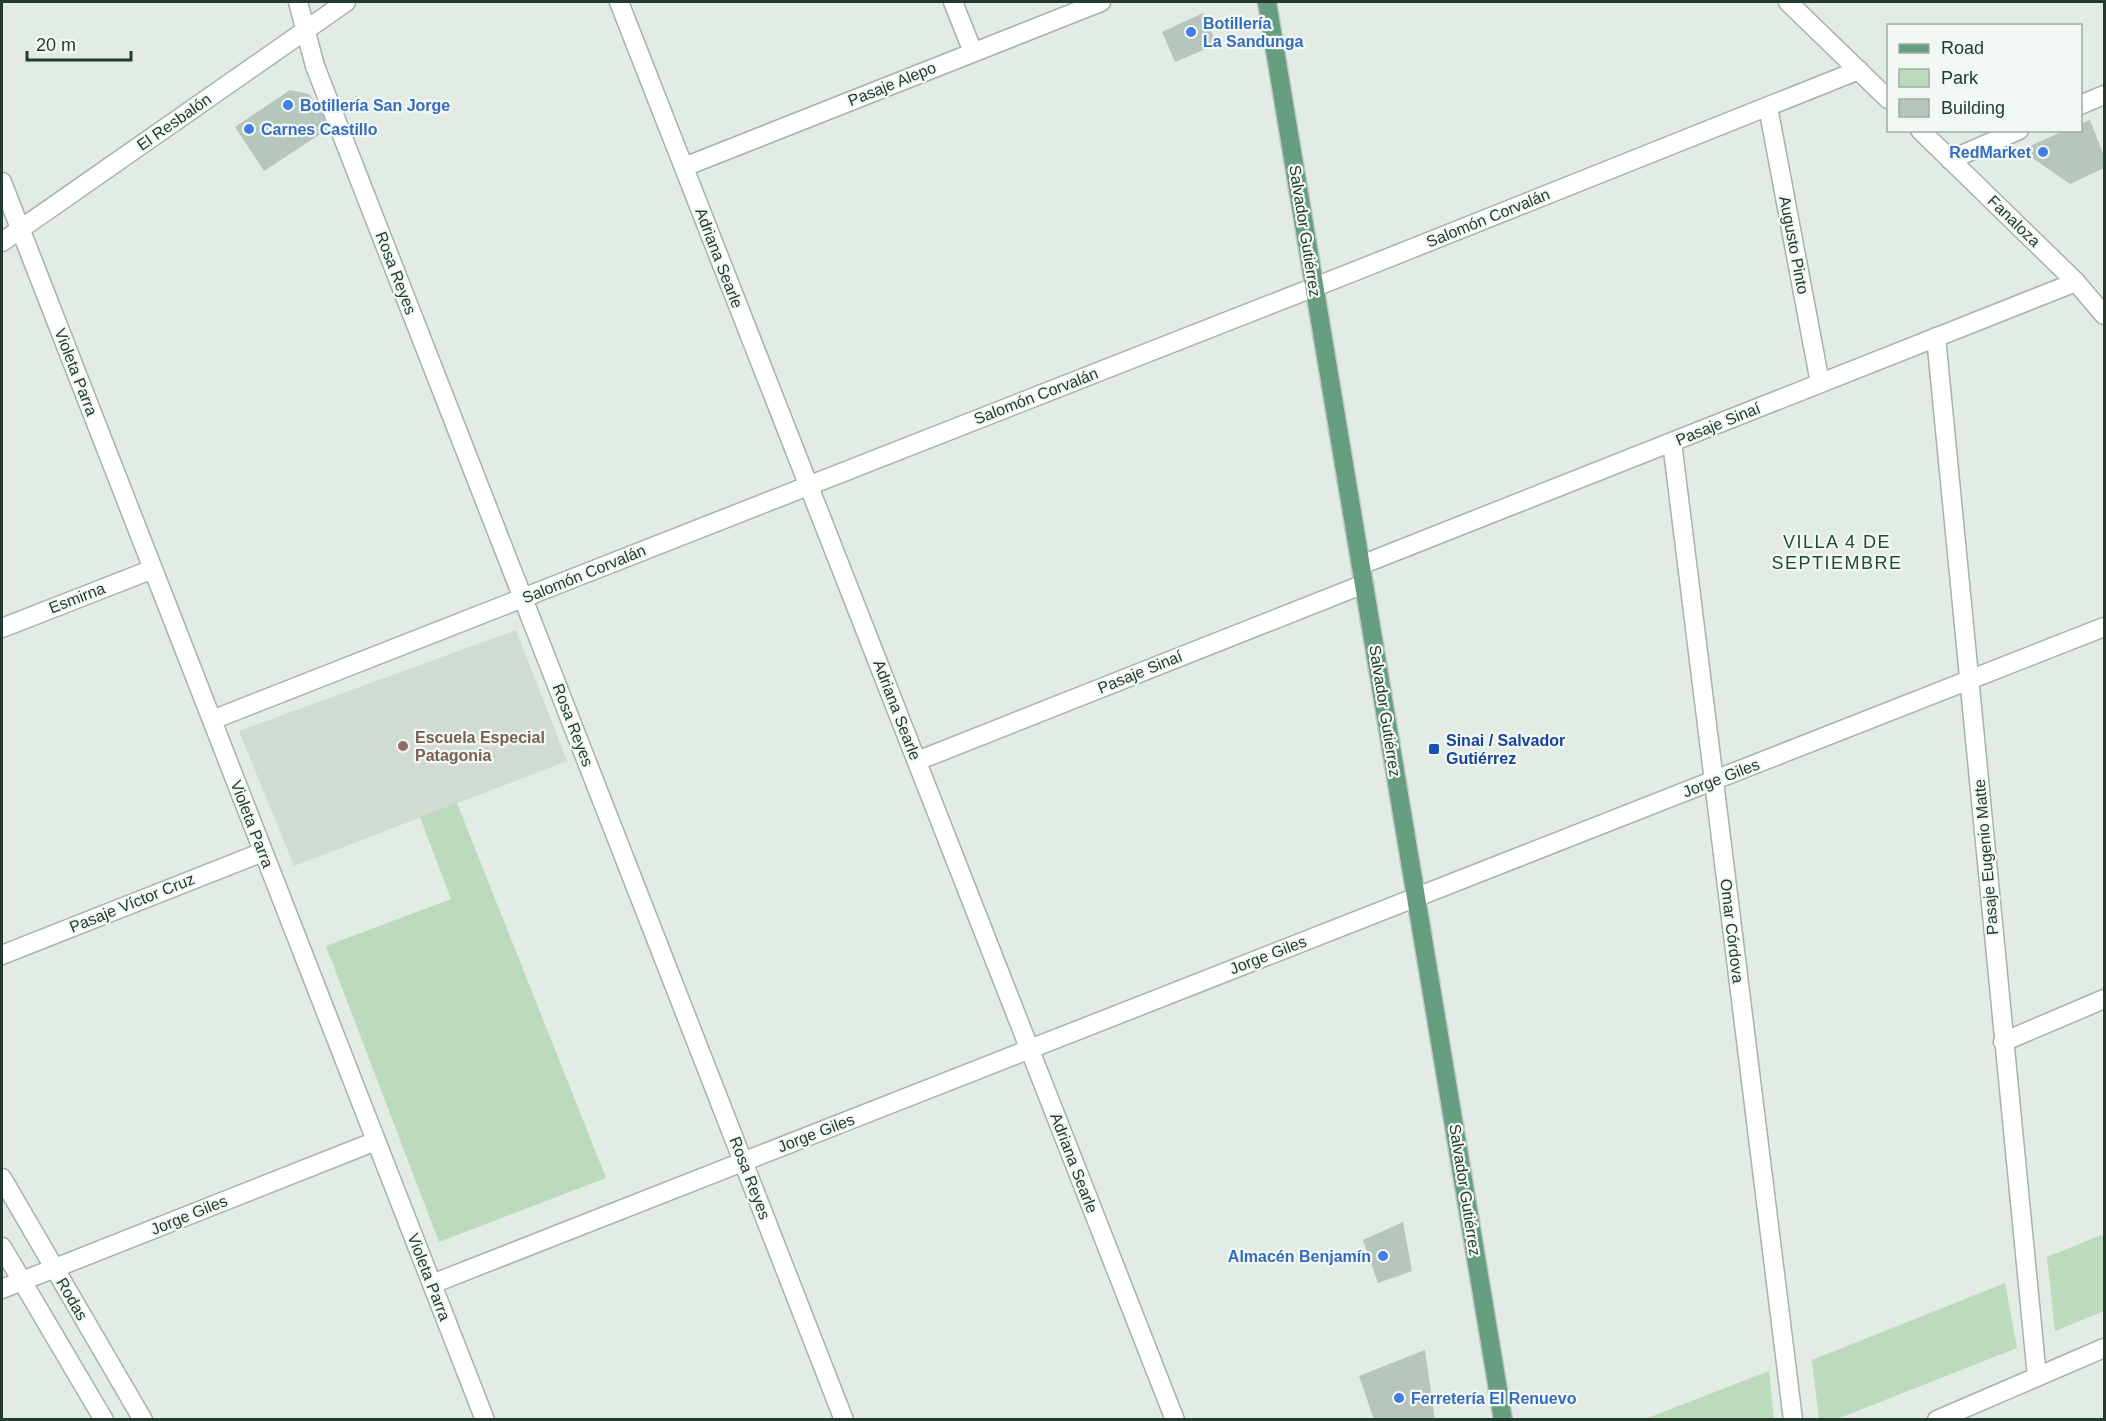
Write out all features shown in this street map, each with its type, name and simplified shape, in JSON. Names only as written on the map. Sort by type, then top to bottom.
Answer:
[{"type":"main road","name":"Salvador Gutiérrez","points":[[1267,2],[1503,1419]]},
{"type":"street","name":"Rosa Reyes","points":[[298,2],[315,66],[844,1419]]},
{"type":"street","name":"El Resbalón","points":[[2,242],[346,2]]},
{"type":"street","name":"Adriana Searle","points":[[619,2],[1175,1419]]},
{"type":"street","points":[[953,2],[973,52]]},
{"type":"street","name":"Pasaje Alepo","points":[[684,167],[1101,2]]},
{"type":"street","points":[[1788,2],[1887,98]]},
{"type":"street","name":"Salomón Corvalán","points":[[212,720],[1315,287],[1859,70]]},
{"type":"street","points":[[2082,104],[2104,95]]},
{"type":"street","name":"Augusto Pinto","points":[[1768,107],[1820,383]]},
{"type":"street","name":"Fanaloza","points":[[1922,132],[2076,282],[2104,315]]},
{"type":"street","points":[[1950,159],[2014,132]]},
{"type":"street","name":"Violeta Parra","points":[[2,182],[485,1419]]},
{"type":"street","name":"Pasaje Sinaí","points":[[1361,566],[2076,282]]},
{"type":"street","name":"Pasaje Eugenio Matte","points":[[1936,337],[2037,1377]]},
{"type":"street","name":"Omar Córdova","points":[[1672,442],[1793,1419]]},
{"type":"street","name":"Esmirna","points":[[2,628],[153,569]]},
{"type":"street","name":"Pasaje Sinaí","points":[[917,761],[1364,584]]},
{"type":"street","name":"Jorge Giles","points":[[432,1284],[2104,627]]},
{"type":"street","name":"Pasaje Víctor Cruz","points":[[2,955],[263,852]]},
{"type":"street","points":[[2003,1042],[2104,999]]},
{"type":"street","name":"Jorge Giles","points":[[2,1289],[376,1142]]},
{"type":"street","name":"Rodas","points":[[2,1178],[143,1419]]},
{"type":"street","name":"Rodas","points":[[2,1247],[104,1419]]},
{"type":"street","points":[[1937,1419],[2104,1348]]},
{"type":"shaded area","name":"Escuela Especial Patagonia","points":[[516,630],[567,761],[294,866],[239,731]]},
{"type":"green space","points":[[457,803],[606,1178],[439,1242],[326,946],[451,899],[420,817]]},
{"type":"green space","points":[[2104,1234],[2104,1311],[2055,1331],[2047,1257]]},
{"type":"green space","points":[[2005,1283],[2017,1348],[1837,1419],[1819,1419],[1812,1360]]},
{"type":"green space","points":[[1769,1371],[1774,1419],[1645,1419]]},
{"type":"building","points":[[1203,13],[1217,44],[1175,62],[1162,32]]},
{"type":"building","points":[[290,90],[309,94],[331,127],[264,171],[235,127]]},
{"type":"building","points":[[2090,120],[2104,156],[2104,168],[2070,184],[2021,150],[2062,132],[2082,132],[2082,123]]},
{"type":"building","points":[[1403,1222],[1412,1271],[1378,1283],[1363,1240]]},
{"type":"building","name":"Ferretería El Renuevo","points":[[1425,1350],[1435,1420],[1374,1420],[1359,1376]]},
{"type":"place","name":"Botillería La Sandunga","points":[[1191,32]]},
{"type":"place","name":"Botillería San Jorge","points":[[288,105]]},
{"type":"place","name":"Carnes Castillo","points":[[249,129]]},
{"type":"place","name":"RedMarket","points":[[2043,152]]},
{"type":"place","name":"Escuela Especial Patagonia","points":[[403,746]]},
{"type":"place","name":"Sinai / Salvador Gutiérrez","points":[[1434,749]]},
{"type":"place","name":"Almacén Benjamín","points":[[1383,1256]]},
{"type":"place","name":"Ferretería El Renuevo","points":[[1399,1398]]},
{"type":"district","name":"VILLA 4 DE SEPTIEMBRE","points":[[1837,552]]}]
